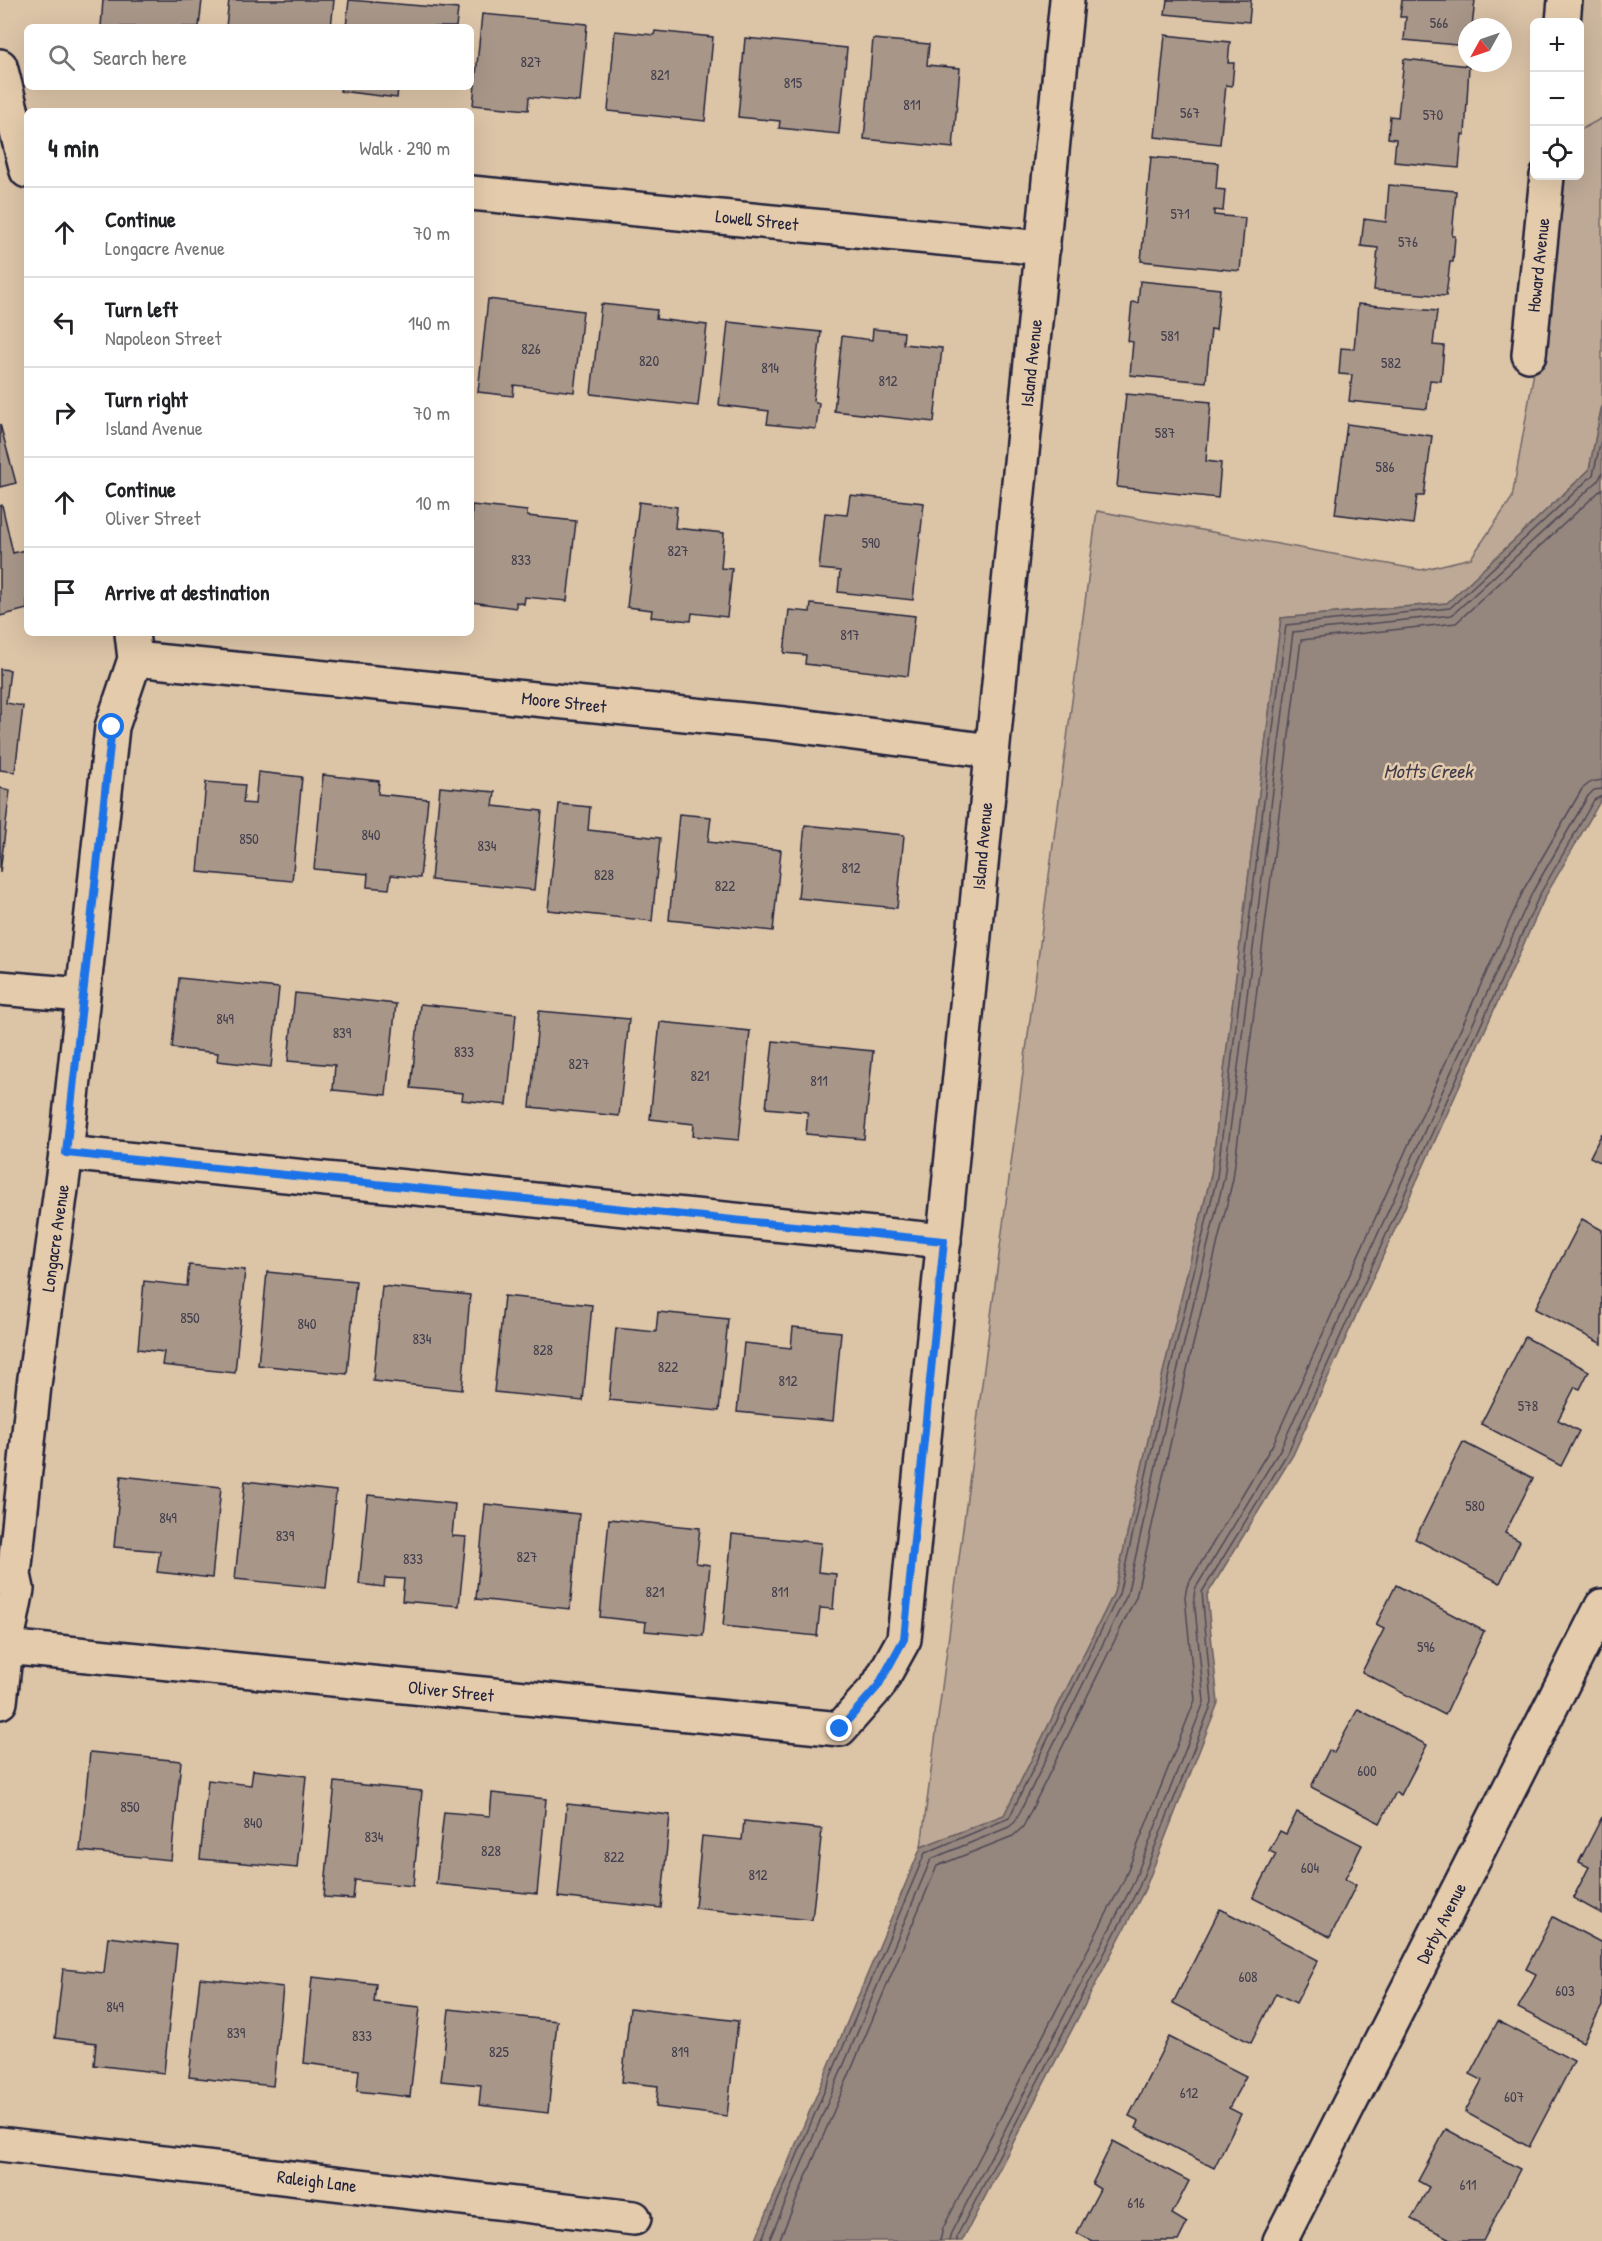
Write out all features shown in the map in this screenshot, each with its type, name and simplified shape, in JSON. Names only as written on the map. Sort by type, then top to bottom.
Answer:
[{"type":"street","name":"Island Avenue","points":[[878,1686],[904,1639],[1067,0]]},
{"type":"street","points":[[1564,18],[1566,0]]},
{"type":"street","points":[[0,66],[24,153]]},
{"type":"street","name":"Howard Avenue","points":[[1528,355],[1547,180]]},
{"type":"street","name":"Lowell Street","points":[[474,193],[1043,248]]},
{"type":"street","name":"Moore Street","points":[[134,646],[991,751]]},
{"type":"street","name":"Longacre Avenue","points":[[0,1702],[6,1647],[17,1589],[14,1575],[33,1397],[66,1153],[112,727],[134,646]]},
{"type":"street","points":[[0,988],[82,995]]},
{"type":"street","points":[[66,1153],[944,1241]]},
{"type":"street","name":"Derby Avenue","points":[[1280,2241],[1602,1606]]},
{"type":"street","name":"Oliver Street","points":[[6,1647],[840,1729],[878,1686]]},
{"type":"street","name":"Raleigh Lane","points":[[0,2144],[634,2218]]},
{"type":"shaded area","points":[[1575,0],[1602,0],[1602,118],[1584,128],[1584,18],[1579,18]]},
{"type":"shaded area","points":[[1602,118],[1602,405],[1589,470],[1447,603],[1281,618],[1211,1175],[1163,1373],[1114,1593],[1004,1815],[921,1847],[1097,511],[1421,570],[1471,558],[1512,498],[1539,343],[1557,180],[1584,180],[1584,128]]},
{"type":"water","name":"Motts Creek","points":[[1602,405],[1602,798],[1545,897],[1293,1455],[1207,1595],[1218,1703],[1145,1889],[962,2241],[755,2241],[921,1847],[1004,1815],[1114,1593],[1163,1373],[1211,1175],[1281,618],[1447,603],[1589,470]]},
{"type":"building","points":[[103,0],[202,0],[199,24],[101,24]]},
{"type":"building","points":[[229,0],[334,0],[331,24],[226,24]]},
{"type":"building","points":[[349,0],[458,9],[456,24],[346,24]]},
{"type":"building","points":[[1167,0],[1251,0],[1249,22],[1165,14]]},
{"type":"building","points":[[1402,0],[1475,0],[1473,18],[1458,18],[1458,45],[1404,40],[1406,17],[1400,17]]},
{"type":"building","points":[[482,14],[587,24],[580,102],[529,97],[528,110],[473,105]]},
{"type":"building","points":[[615,31],[654,35],[655,31],[713,37],[705,121],[608,111]]},
{"type":"building","points":[[1165,35],[1230,42],[1228,63],[1234,63],[1232,86],[1226,85],[1220,144],[1155,137]]},
{"type":"building","points":[[745,38],[847,48],[839,134],[779,128],[780,121],[738,117]]},
{"type":"building","points":[[873,39],[929,44],[927,65],[960,68],[953,148],[864,139]]},
{"type":"building","points":[[1404,59],[1458,65],[1458,72],[1469,72],[1465,135],[1462,134],[1459,168],[1394,162],[1396,139],[1388,138],[1390,116],[1398,117]]},
{"type":"building","points":[[340,90],[398,90],[397,98]]},
{"type":"building","points":[[1151,157],[1218,163],[1216,189],[1225,190],[1223,211],[1214,210],[1214,215],[1245,218],[1240,271],[1141,261]]},
{"type":"building","points":[[1389,185],[1456,191],[1452,236],[1455,236],[1453,262],[1450,262],[1446,296],[1374,290],[1378,248],[1361,246],[1364,219],[1386,222]]},
{"type":"building","points":[[1140,281],[1220,289],[1216,330],[1211,329],[1206,382],[1130,375],[1133,342],[1128,341],[1132,302],[1138,303]]},
{"type":"building","points":[[488,299],[583,311],[574,392],[514,385],[513,396],[478,392]]},
{"type":"building","points":[[601,304],[657,310],[656,319],[707,325],[698,406],[591,394]]},
{"type":"building","points":[[1358,304],[1437,311],[1433,345],[1444,346],[1441,381],[1430,380],[1427,409],[1349,401],[1352,375],[1339,374],[1341,348],[1354,349]]},
{"type":"building","points":[[728,322],[821,332],[813,401],[819,403],[816,429],[767,424],[769,411],[719,405]]},
{"type":"building","points":[[873,329],[904,332],[903,344],[942,348],[934,422],[834,411],[842,336],[872,340]]},
{"type":"building","points":[[1126,394],[1211,402],[1206,461],[1221,463],[1218,498],[1117,487]]},
{"type":"building","points":[[0,424],[16,483],[0,487]]},
{"type":"building","points":[[1347,424],[1432,436],[1424,496],[1417,496],[1413,524],[1335,514]]},
{"type":"building","points":[[850,495],[924,503],[913,600],[838,592],[840,571],[819,569],[825,513],[847,515]]},
{"type":"building","points":[[639,502],[677,507],[675,528],[724,533],[721,568],[732,569],[727,617],[692,613],[691,621],[651,617],[652,610],[627,607]]},
{"type":"building","points":[[2,505],[13,553],[24,550],[24,610],[0,616],[0,506]]},
{"type":"building","points":[[474,505],[527,511],[527,516],[576,521],[567,601],[525,597],[524,604],[516,602],[516,608],[474,602]]},
{"type":"building","points":[[811,604],[915,616],[908,676],[805,664],[806,655],[784,653],[789,610],[810,612]]},
{"type":"building","points":[[0,669],[10,670],[6,703],[23,706],[15,772],[0,770]]},
{"type":"building","points":[[258,772],[302,777],[292,881],[198,872],[206,782],[245,785],[243,803],[255,804]]},
{"type":"building","points":[[323,775],[379,781],[378,794],[428,799],[420,878],[391,875],[389,889],[367,887],[368,874],[314,869]]},
{"type":"building","points":[[440,787],[495,792],[493,806],[542,811],[534,890],[431,880]]},
{"type":"building","points":[[0,788],[10,790],[0,873]]},
{"type":"building","points":[[559,804],[590,807],[588,830],[660,838],[652,921],[548,910]]},
{"type":"building","points":[[679,814],[711,817],[708,842],[781,850],[773,931],[669,920]]},
{"type":"building","points":[[805,825],[904,835],[897,908],[798,898]]},
{"type":"building","points":[[179,978],[279,988],[271,1067],[217,1061],[218,1053],[172,1048]]},
{"type":"building","points":[[295,993],[396,1004],[386,1095],[333,1090],[335,1065],[288,1061]]},
{"type":"building","points":[[420,1004],[516,1014],[507,1105],[462,1100],[463,1093],[411,1088]]},
{"type":"building","points":[[539,1011],[629,1019],[619,1116],[530,1107]]},
{"type":"building","points":[[660,1022],[750,1031],[739,1140],[693,1136],[694,1124],[650,1119]]},
{"type":"building","points":[[773,1041],[873,1051],[864,1139],[806,1134],[808,1112],[766,1108]]},
{"type":"building","points":[[1602,1133],[1602,1163],[1590,1157]]},
{"type":"building","points":[[1582,1219],[1602,1230],[1602,1344],[1535,1309]]},
{"type":"building","points":[[189,1265],[245,1270],[235,1373],[162,1365],[164,1352],[138,1349],[144,1281],[187,1286]]},
{"type":"building","points":[[267,1272],[356,1281],[347,1374],[258,1365]]},
{"type":"building","points":[[382,1286],[470,1295],[462,1390],[373,1381]]},
{"type":"building","points":[[504,1296],[592,1305],[583,1401],[494,1392]]},
{"type":"building","points":[[658,1312],[728,1319],[719,1411],[609,1400],[616,1328],[656,1332]]},
{"type":"building","points":[[793,1327],[841,1332],[833,1421],[737,1412],[744,1343],[791,1348]]},
{"type":"building","points":[[1525,1337],[1589,1371],[1580,1389],[1575,1387],[1558,1420],[1579,1431],[1561,1466],[1481,1424]]},
{"type":"building","points":[[1463,1442],[1533,1478],[1505,1533],[1520,1541],[1500,1583],[1415,1539]]},
{"type":"building","points":[[121,1476],[221,1487],[212,1578],[157,1572],[160,1551],[114,1547]]},
{"type":"building","points":[[245,1481],[336,1491],[326,1588],[235,1579]]},
{"type":"building","points":[[368,1495],[455,1504],[452,1536],[466,1537],[459,1606],[402,1601],[404,1579],[385,1578],[384,1587],[359,1584]]},
{"type":"building","points":[[485,1504],[579,1514],[570,1609],[476,1599]]},
{"type":"building","points":[[609,1519],[700,1528],[696,1563],[710,1565],[703,1636],[645,1631],[646,1622],[600,1617]]},
{"type":"building","points":[[732,1534],[821,1543],[818,1572],[836,1574],[833,1609],[820,1608],[817,1636],[723,1626]]},
{"type":"building","points":[[1396,1585],[1484,1631],[1445,1715],[1362,1672],[1384,1629],[1376,1625]]},
{"type":"building","points":[[1358,1709],[1427,1745],[1401,1795],[1396,1792],[1380,1823],[1311,1787],[1329,1750],[1334,1753]]},
{"type":"building","points":[[90,1752],[181,1761],[171,1860],[80,1851]]},
{"type":"building","points":[[253,1770],[306,1776],[297,1868],[200,1859],[208,1780],[251,1785]]},
{"type":"building","points":[[335,1782],[422,1791],[413,1886],[355,1880],[353,1899],[324,1897]]},
{"type":"building","points":[[492,1793],[546,1799],[537,1894],[436,1884],[444,1812],[490,1816]]},
{"type":"building","points":[[567,1804],[670,1815],[661,1908],[558,1897]]},
{"type":"building","points":[[1297,1812],[1362,1845],[1345,1879],[1356,1885],[1330,1937],[1253,1898],[1276,1854],[1269,1851],[1280,1831],[1286,1834]]},
{"type":"building","points":[[1602,1817],[1602,1914],[1573,1898],[1589,1867],[1579,1862]]},
{"type":"building","points":[[744,1821],[822,1829],[812,1920],[695,1908],[702,1836],[742,1840]]},
{"type":"building","points":[[1220,1909],[1318,1960],[1296,2003],[1276,1993],[1251,2043],[1173,2003]]},
{"type":"building","points":[[1553,1917],[1602,1943],[1602,2006],[1583,2042],[1518,2008],[1536,1974],[1526,1969]]},
{"type":"building","points":[[108,1937],[177,1945],[164,2073],[94,2065],[96,2043],[55,2038],[63,1969],[104,1973]]},
{"type":"building","points":[[312,1977],[376,1984],[374,2002],[420,2007],[410,2097],[357,2091],[359,2070],[304,2063]]},
{"type":"building","points":[[200,1978],[283,1987],[273,2086],[189,2077]]},
{"type":"building","points":[[630,2008],[738,2021],[727,2116],[656,2107],[658,2086],[622,2082]]},
{"type":"building","points":[[449,2009],[557,2021],[548,2113],[479,2105],[481,2085],[441,2081]]},
{"type":"building","points":[[1498,2021],[1574,2061],[1529,2147],[1465,2112],[1482,2080],[1470,2074]]},
{"type":"building","points":[[1169,2037],[1246,2076],[1229,2108],[1241,2114],[1214,2168],[1136,2128],[1139,2121],[1129,2116]]},
{"type":"building","points":[[1446,2129],[1520,2169],[1483,2241],[1454,2241],[1411,2219],[1429,2187],[1418,2181]]},
{"type":"building","points":[[1113,2141],[1189,2181],[1172,2214],[1187,2223],[1178,2241],[1092,2241],[1077,2233],[1100,2189],[1092,2184]]},
{"type":"route","points":[[112,727],[66,1153],[944,1241],[904,1639],[878,1686],[840,1729]]}]
